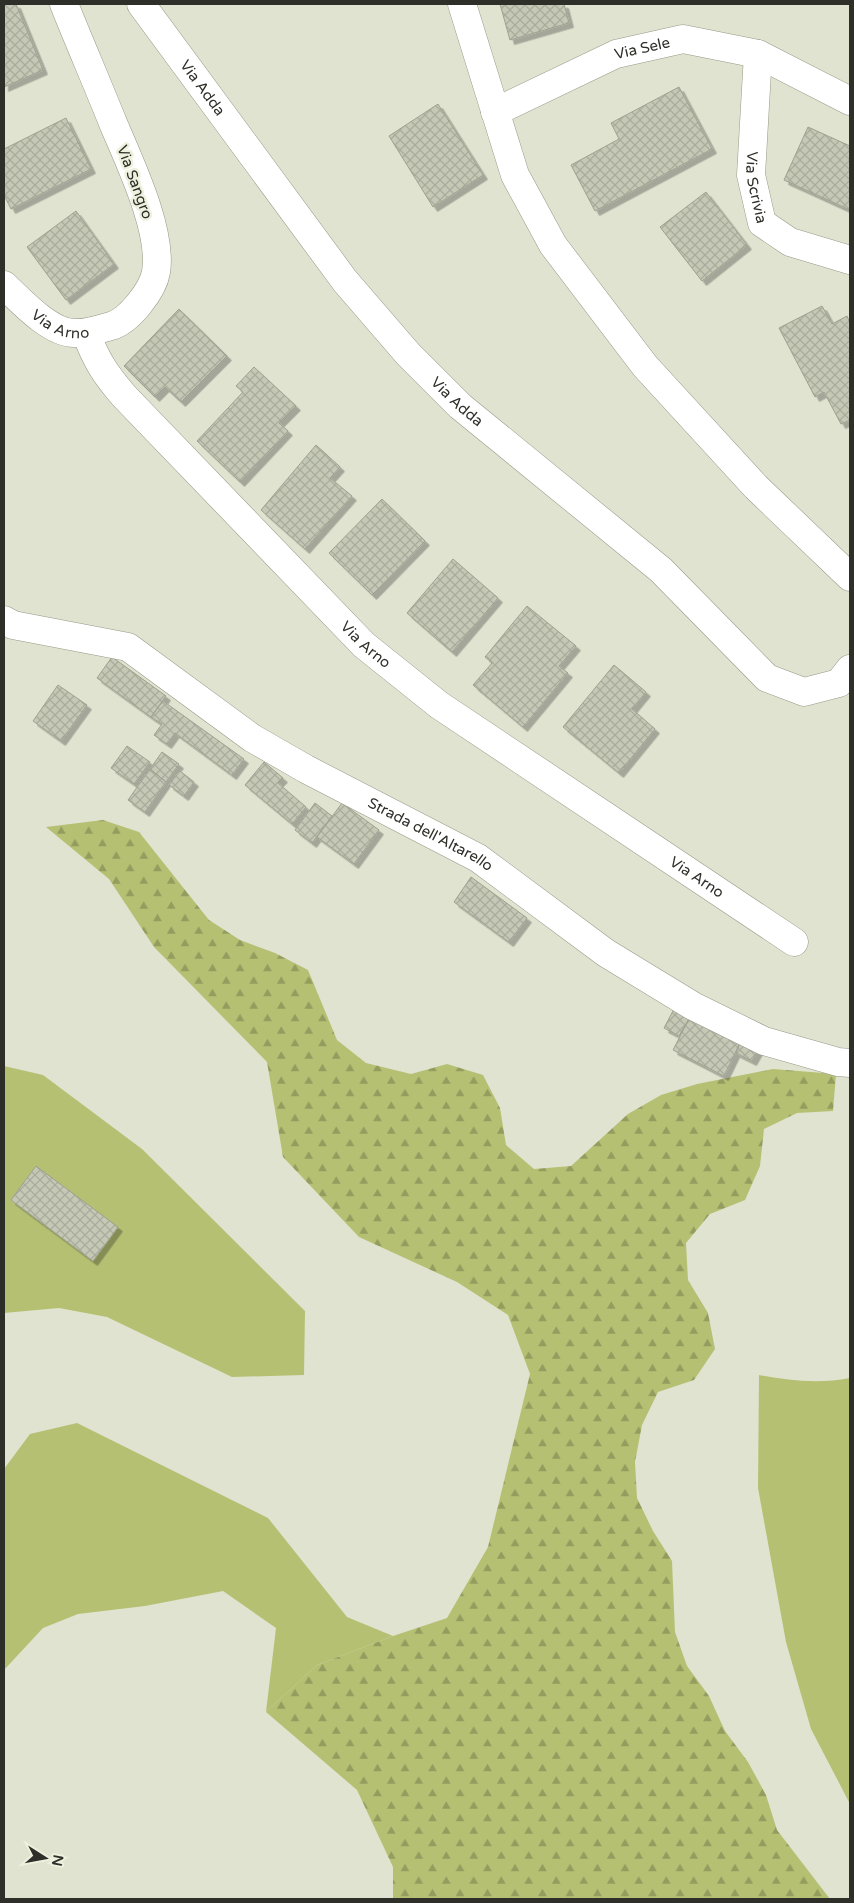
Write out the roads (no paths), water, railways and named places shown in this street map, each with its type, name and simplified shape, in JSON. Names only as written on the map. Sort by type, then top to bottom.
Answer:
[{"type":"street","name":"Via Sangro","points":[[64,4],[145,199],[155,244],[156,272],[138,304],[128,317],[117,324],[86,333]]},
{"type":"street","name":"Via Adda","points":[[141,4],[345,281],[408,354],[460,406],[661,570],[767,678],[804,692],[839,683],[850,669]]},
{"type":"street","points":[[462,4],[514,175],[553,244],[646,366],[756,487],[850,577]]},
{"type":"street","name":"Via Sele","points":[[495,112],[616,54],[683,39],[758,54],[850,102]]},
{"type":"street","name":"Via Scrivia","points":[[758,54],[751,175],[762,223],[790,242],[850,260]]},
{"type":"street","name":"Via Arno","points":[[4,285],[56,329],[72,334],[86,333],[94,355],[105,374],[124,396],[364,645],[439,705],[794,942]]},
{"type":"street","name":"Strada dell'Altarello","points":[[4,620],[13,625],[128,647],[252,738],[306,769],[478,858],[606,953],[693,1006],[764,1041],[838,1062],[850,1063]]}]
